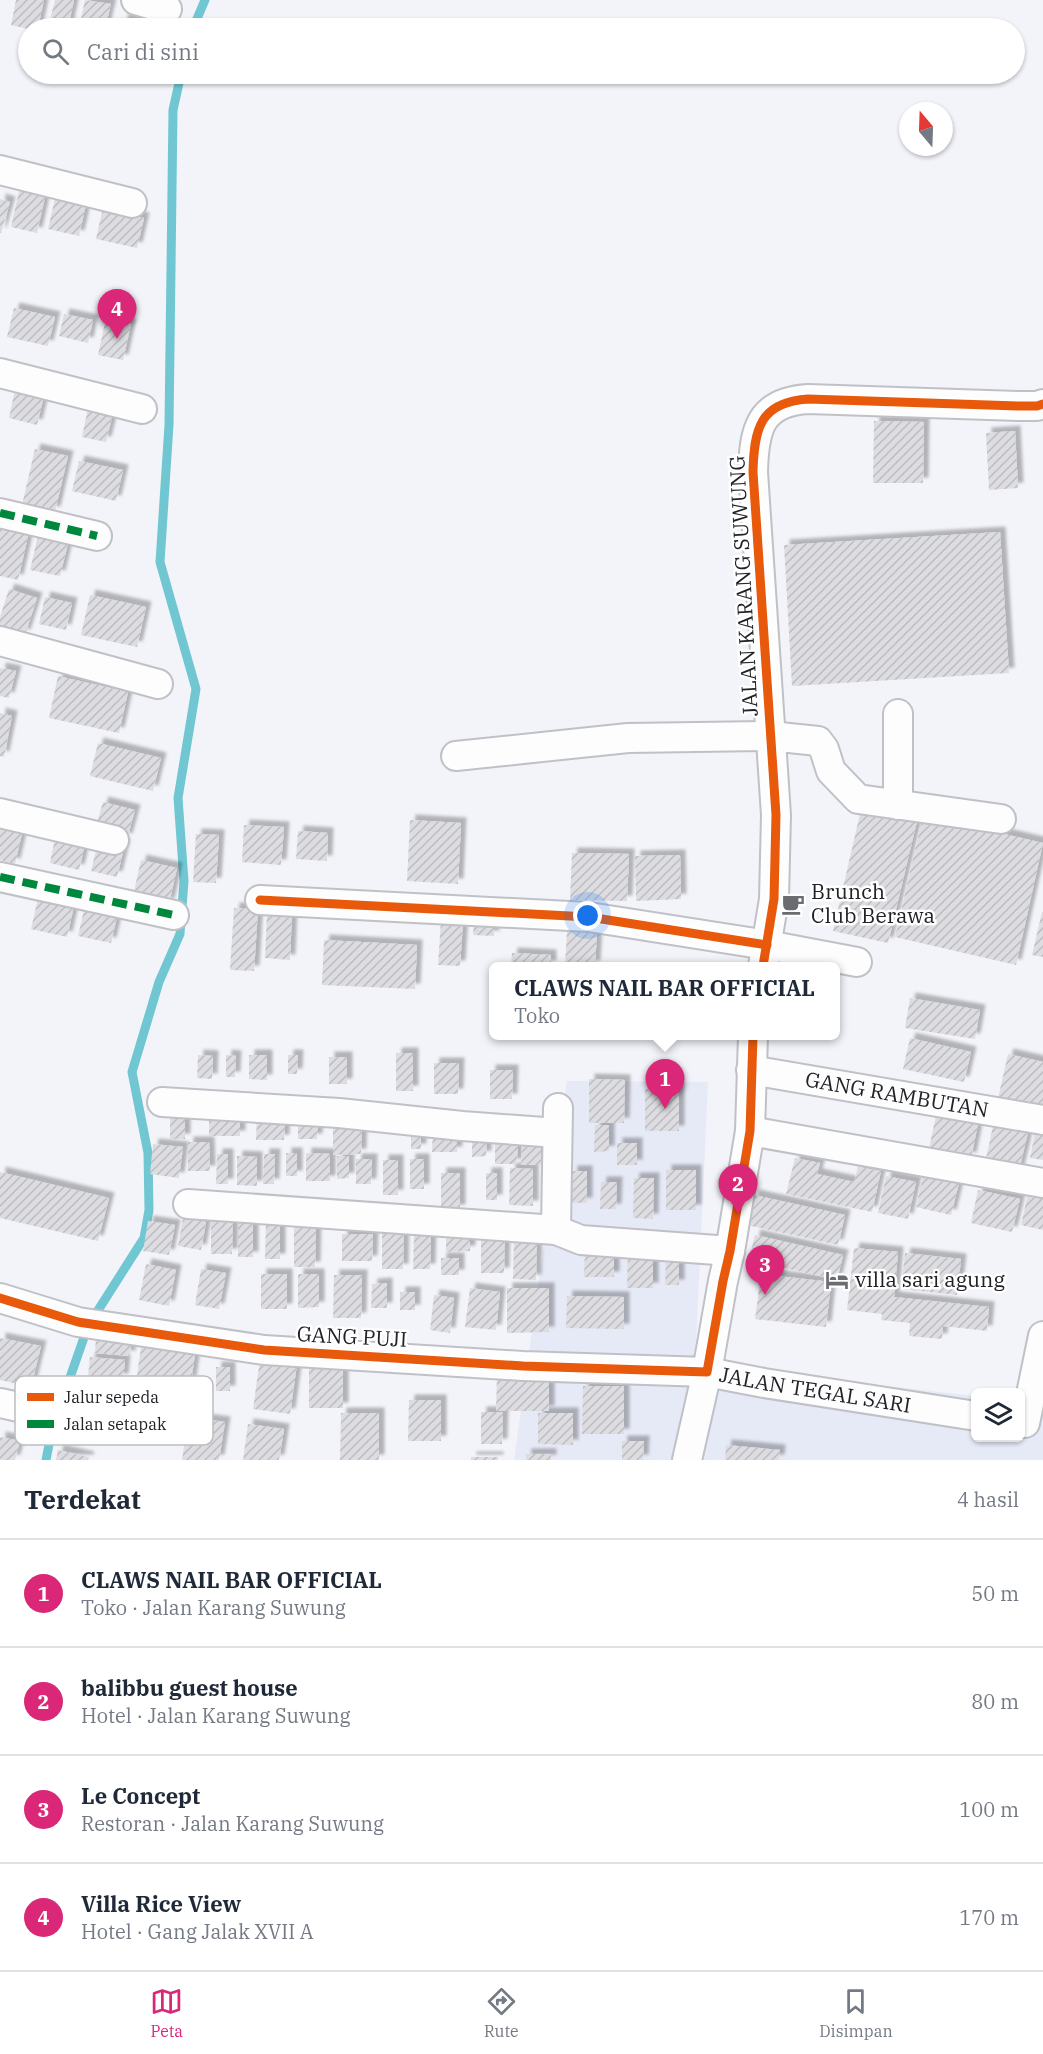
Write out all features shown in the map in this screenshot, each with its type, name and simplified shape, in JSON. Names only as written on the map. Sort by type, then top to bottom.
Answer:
[{"type":"street","points":[[136,0],[167,9]]},
{"type":"street","points":[[0,170],[132,203]]},
{"type":"street","points":[[0,373],[142,409]]},
{"type":"street","name":"JALAN KARANG SUWUNG","points":[[765,956],[775,887],[776,815],[753,449],[766,415],[775,406],[791,400],[808,399],[1019,406],[1043,404]]},
{"type":"street","points":[[0,513],[97,537]]},
{"type":"street","points":[[0,641],[158,684]]},
{"type":"street","points":[[898,714],[898,805]]},
{"type":"street","points":[[456,756],[628,738],[770,736],[818,741],[824,750],[831,771],[858,799],[1001,819]]},
{"type":"street","points":[[0,813],[114,840]]},
{"type":"street","points":[[0,877],[174,915]]},
{"type":"street","points":[[260,900],[589,917],[765,956],[857,962]]},
{"type":"street","points":[[707,1372],[750,1131],[753,1040]]},
{"type":"street","name":"GANG RAMBUTAN","points":[[750,1070],[1043,1120]]},
{"type":"street","points":[[162,1102],[339,1113],[462,1126],[557,1121],[556,1230]]},
{"type":"street","points":[[750,1131],[1043,1183]]},
{"type":"street","points":[[188,1204],[556,1230],[581,1240],[730,1251]]},
{"type":"street","name":"GANG PUJI","points":[[0,1298],[78,1322],[264,1350],[523,1366],[707,1372]]},
{"type":"street","points":[[1030,1424],[1043,1336]]},
{"type":"street","name":"JALAN TEGAL SARI","points":[[687,1460],[707,1372],[971,1415]]},
{"type":"shaded area","points":[[567,1081],[708,1082],[695,1364],[971,1396],[971,1442],[1025,1442],[1025,1402],[1043,1404],[1043,1460],[514,1460]]},
{"type":"building","points":[[16,0],[44,0],[40,18],[18,18],[18,27],[11,25]]},
{"type":"building","points":[[55,0],[74,0],[70,18],[50,18]]},
{"type":"building","points":[[85,0],[111,4],[108,18],[81,18]]},
{"type":"building","points":[[19,191],[45,197],[37,233],[11,227]]},
{"type":"building","points":[[56,194],[87,200],[79,236],[48,229]]},
{"type":"building","points":[[0,199],[10,202],[1,233],[0,233]]},
{"type":"building","points":[[103,208],[144,218],[137,248],[96,239]]},
{"type":"building","points":[[14,308],[55,317],[48,346],[7,337]]},
{"type":"building","points":[[64,314],[93,320],[88,343],[59,336]]},
{"type":"building","points":[[106,318],[131,324],[123,360],[98,355]]},
{"type":"building","points":[[15,390],[44,396],[37,425],[9,418]]},
{"type":"building","points":[[90,399],[115,405],[106,442],[82,437]]},
{"type":"building","points":[[874,421],[924,422],[923,483],[873,483]]},
{"type":"building","points":[[1015,431],[1018,488],[989,490],[986,433]]},
{"type":"building","points":[[35,449],[68,456],[55,512],[22,505]]},
{"type":"building","points":[[79,461],[123,470],[116,501],[72,491]]},
{"type":"building","points":[[0,526],[29,532],[18,580],[0,576]]},
{"type":"building","points":[[40,527],[70,535],[60,576],[30,570]]},
{"type":"building","points":[[1000,532],[1009,673],[792,686],[784,545]]},
{"type":"building","points":[[9,589],[37,598],[25,635],[0,627],[0,617]]},
{"type":"building","points":[[90,595],[146,607],[137,647],[81,635]]},
{"type":"building","points":[[45,597],[72,603],[66,630],[39,624]]},
{"type":"building","points":[[0,668],[16,671],[9,698],[0,696]]},
{"type":"building","points":[[58,676],[128,692],[119,733],[49,718]]},
{"type":"building","points":[[0,713],[12,716],[4,757],[0,756]]},
{"type":"building","points":[[98,743],[161,758],[153,791],[90,776]]},
{"type":"building","points":[[103,802],[135,810],[127,839],[95,830]]},
{"type":"building","points":[[862,805],[918,817],[888,943],[833,931]]},
{"type":"building","points":[[923,815],[1043,843],[1016,965],[895,937]]},
{"type":"building","points":[[0,819],[24,825],[15,864],[0,860]]},
{"type":"building","points":[[410,820],[461,823],[458,884],[407,881]]},
{"type":"building","points":[[244,825],[284,827],[281,865],[242,862]]},
{"type":"building","points":[[298,831],[328,833],[327,861],[296,859]]},
{"type":"building","points":[[56,833],[86,840],[79,870],[50,863]]},
{"type":"building","points":[[196,834],[219,835],[216,883],[193,882]]},
{"type":"building","points":[[99,838],[125,844],[117,877],[91,871]]},
{"type":"building","points":[[572,853],[629,854],[627,901],[570,900]]},
{"type":"building","points":[[680,855],[681,899],[636,901],[635,856]]},
{"type":"building","points":[[141,860],[177,868],[169,904],[133,896]]},
{"type":"building","points":[[39,894],[75,902],[67,937],[31,929]]},
{"type":"building","points":[[234,908],[258,909],[254,971],[230,970]]},
{"type":"building","points":[[84,910],[117,917],[111,943],[78,936]]},
{"type":"building","points":[[267,912],[292,913],[290,960],[265,958]]},
{"type":"building","points":[[1043,912],[1043,957],[1032,955]]},
{"type":"building","points":[[474,918],[494,919],[494,936],[473,935]]},
{"type":"building","points":[[441,920],[463,921],[460,966],[438,965]]},
{"type":"building","points":[[567,931],[597,933],[595,962],[565,962]]},
{"type":"building","points":[[324,940],[417,945],[415,989],[322,985]]},
{"type":"building","points":[[512,953],[551,955],[551,962],[511,962]]},
{"type":"building","points":[[910,998],[980,1010],[975,1039],[905,1028]]},
{"type":"building","points":[[910,1038],[971,1052],[964,1082],[903,1069]]},
{"type":"building","points":[[396,1053],[413,1053],[413,1091],[396,1091]]},
{"type":"building","points":[[1008,1054],[1043,1062],[1043,1113],[997,1103]]},
{"type":"building","points":[[198,1055],[213,1056],[212,1079],[197,1078]]},
{"type":"building","points":[[226,1055],[236,1056],[235,1077],[226,1077]]},
{"type":"building","points":[[249,1055],[267,1055],[267,1080],[249,1079]]},
{"type":"building","points":[[288,1055],[298,1055],[297,1074],[288,1074]]},
{"type":"building","points":[[329,1057],[347,1057],[347,1084],[329,1084]]},
{"type":"building","points":[[434,1063],[459,1063],[458,1094],[434,1094]]},
{"type":"building","points":[[490,1070],[513,1070],[512,1099],[490,1099]]},
{"type":"building","points":[[589,1079],[625,1080],[624,1123],[589,1123]]},
{"type":"building","points":[[645,1089],[679,1089],[679,1131],[645,1131]]},
{"type":"building","points":[[170,1108],[185,1109],[185,1139],[170,1139]]},
{"type":"building","points":[[209,1111],[240,1111],[240,1136],[209,1136]]},
{"type":"building","points":[[257,1114],[285,1115],[284,1140],[256,1140]]},
{"type":"building","points":[[936,1115],[978,1124],[971,1158],[929,1149]]},
{"type":"building","points":[[333,1117],[362,1117],[361,1154],[333,1155]]},
{"type":"building","points":[[994,1121],[1029,1128],[1018,1175],[984,1168]]},
{"type":"building","points":[[298,1124],[318,1124],[317,1139],[298,1139]]},
{"type":"building","points":[[595,1125],[609,1125],[609,1151],[594,1152]]},
{"type":"building","points":[[433,1128],[457,1128],[457,1152],[432,1152]]},
{"type":"building","points":[[1036,1128],[1043,1130],[1043,1160],[1030,1158]]},
{"type":"building","points":[[472,1132],[487,1132],[486,1156],[472,1157]]},
{"type":"building","points":[[411,1133],[421,1133],[421,1149],[411,1149]]},
{"type":"building","points":[[495,1140],[518,1141],[517,1164],[495,1164]]},
{"type":"building","points":[[188,1142],[209,1142],[210,1171],[188,1171]]},
{"type":"building","points":[[522,1142],[541,1142],[541,1165],[521,1165]]},
{"type":"building","points":[[617,1143],[637,1143],[637,1165],[617,1165]]},
{"type":"building","points":[[153,1144],[183,1147],[179,1178],[150,1174]]},
{"type":"building","points":[[286,1153],[297,1153],[297,1176],[286,1176]]},
{"type":"building","points":[[306,1153],[330,1154],[330,1181],[306,1181]]},
{"type":"building","points":[[217,1154],[228,1154],[228,1184],[216,1184]]},
{"type":"building","points":[[264,1154],[275,1154],[274,1184],[263,1184]]},
{"type":"building","points":[[237,1156],[257,1157],[257,1186],[237,1185]]},
{"type":"building","points":[[337,1156],[349,1156],[349,1178],[337,1179]]},
{"type":"building","points":[[795,1158],[820,1163],[817,1174],[854,1182],[858,1167],[881,1171],[872,1212],[786,1194]]},
{"type":"building","points":[[356,1159],[372,1159],[371,1184],[356,1184]]},
{"type":"building","points":[[410,1159],[424,1159],[424,1189],[410,1189]]},
{"type":"building","points":[[383,1160],[398,1160],[398,1195],[383,1195]]},
{"type":"building","points":[[510,1168],[533,1169],[533,1206],[509,1205]]},
{"type":"building","points":[[666,1170],[696,1170],[696,1210],[666,1210]]},
{"type":"building","points":[[572,1171],[587,1171],[587,1203],[572,1203]]},
{"type":"building","points":[[0,1172],[109,1198],[98,1241],[0,1218]]},
{"type":"building","points":[[441,1173],[460,1173],[460,1210],[441,1210]]},
{"type":"building","points":[[486,1173],[497,1173],[497,1200],[486,1200]]},
{"type":"building","points":[[923,1175],[959,1183],[951,1215],[916,1207]]},
{"type":"building","points":[[886,1176],[916,1182],[908,1219],[878,1213]]},
{"type":"building","points":[[634,1178],[654,1178],[653,1219],[633,1218]]},
{"type":"building","points":[[601,1182],[617,1182],[616,1209],[600,1209]]},
{"type":"building","points":[[1029,1189],[1043,1192],[1043,1230],[1021,1225]]},
{"type":"building","points":[[978,1190],[1020,1199],[1012,1232],[971,1223]]},
{"type":"building","points":[[754,1195],[845,1215],[838,1245],[747,1225]]},
{"type":"building","points":[[211,1212],[233,1213],[232,1254],[211,1254]]},
{"type":"building","points":[[183,1218],[206,1222],[201,1250],[178,1246]]},
{"type":"building","points":[[238,1218],[253,1219],[253,1257],[238,1257]]},
{"type":"building","points":[[266,1219],[280,1219],[280,1259],[265,1259]]},
{"type":"building","points":[[148,1221],[175,1225],[169,1255],[143,1251]]},
{"type":"building","points":[[382,1223],[404,1223],[403,1269],[382,1269]]},
{"type":"building","points":[[294,1226],[316,1226],[315,1267],[294,1267]]},
{"type":"building","points":[[446,1227],[470,1227],[470,1251],[446,1252]]},
{"type":"building","points":[[414,1232],[431,1232],[430,1269],[413,1269]]},
{"type":"building","points":[[481,1232],[505,1232],[504,1273],[481,1273]]},
{"type":"building","points":[[342,1234],[373,1234],[372,1261],[342,1261]]},
{"type":"building","points":[[755,1235],[843,1255],[837,1280],[749,1260]]},
{"type":"building","points":[[514,1237],[537,1237],[536,1280],[513,1279]]},
{"type":"building","points":[[628,1246],[653,1246],[653,1288],[627,1288]]},
{"type":"building","points":[[854,1248],[898,1252],[894,1297],[989,1307],[987,1331],[943,1326],[942,1339],[909,1336],[910,1323],[881,1320],[882,1314],[847,1310]]},
{"type":"building","points":[[585,1249],[614,1249],[614,1277],[584,1277]]},
{"type":"building","points":[[905,1253],[961,1259],[957,1295],[901,1289]]},
{"type":"building","points":[[666,1254],[679,1254],[679,1285],[665,1285]]},
{"type":"building","points":[[441,1258],[459,1258],[459,1275],[441,1275]]},
{"type":"building","points":[[146,1264],[176,1270],[169,1306],[139,1300]]},
{"type":"building","points":[[201,1269],[226,1273],[219,1309],[195,1305]]},
{"type":"building","points":[[261,1274],[287,1274],[287,1309],[261,1309]]},
{"type":"building","points":[[298,1274],[319,1274],[319,1307],[298,1308]]},
{"type":"building","points":[[761,1274],[831,1282],[826,1327],[755,1319]]},
{"type":"building","points":[[334,1275],[362,1275],[361,1318],[333,1318]]},
{"type":"building","points":[[387,1283],[387,1308],[371,1308],[372,1284]]},
{"type":"building","points":[[470,1288],[500,1292],[496,1330],[465,1327]]},
{"type":"building","points":[[507,1288],[549,1288],[549,1332],[507,1333]]},
{"type":"building","points":[[400,1292],[415,1292],[415,1310],[400,1310]]},
{"type":"building","points":[[434,1295],[454,1298],[450,1333],[430,1330]]},
{"type":"building","points":[[567,1296],[624,1297],[624,1329],[566,1328]]},
{"type":"building","points":[[96,1334],[132,1337],[130,1356],[95,1353]]},
{"type":"building","points":[[0,1338],[41,1346],[34,1376],[15,1376],[15,1383],[0,1380]]},
{"type":"building","points":[[141,1347],[195,1354],[192,1376],[137,1375]]},
{"type":"building","points":[[90,1357],[125,1360],[123,1376],[88,1376]]},
{"type":"building","points":[[260,1359],[297,1364],[290,1414],[253,1409]]},
{"type":"building","points":[[216,1367],[230,1367],[230,1391],[216,1391]]},
{"type":"building","points":[[309,1369],[343,1369],[343,1408],[309,1408]]},
{"type":"building","points":[[497,1374],[549,1375],[549,1411],[496,1411]]},
{"type":"building","points":[[583,1386],[624,1386],[624,1434],[582,1434]]},
{"type":"building","points":[[409,1400],[441,1400],[441,1441],[408,1441]]},
{"type":"building","points":[[481,1412],[503,1412],[502,1444],[481,1444]]},
{"type":"building","points":[[341,1413],[379,1413],[379,1460],[340,1460]]},
{"type":"building","points":[[538,1413],[573,1413],[573,1445],[538,1444]]},
{"type":"building","points":[[213,1420],[225,1422],[219,1460],[182,1460],[184,1445],[213,1445]]},
{"type":"building","points":[[248,1424],[284,1429],[279,1460],[243,1460]]},
{"type":"building","points":[[0,1437],[15,1440],[15,1445],[19,1445],[15,1460],[0,1460]]},
{"type":"building","points":[[622,1441],[644,1441],[643,1460],[622,1460]]},
{"type":"building","points":[[726,1445],[780,1450],[779,1460],[725,1460]]},
{"type":"building","points":[[58,1450],[89,1457],[88,1460],[56,1460]]},
{"type":"building","points":[[526,1454],[551,1454],[551,1460],[526,1460]]},
{"type":"building","points":[[471,1457],[498,1457],[498,1460],[471,1460]]},
{"type":"waterway","points":[[197,18],[205,0]]},
{"type":"waterway","points":[[71,1376],[88,1326],[144,1238],[149,1210],[148,1153],[132,1072],[159,982],[180,934],[184,881],[178,798],[196,689],[160,562],[169,425],[173,110],[179,84]]},
{"type":"waterway","points":[[46,1460],[49,1445]]},
{"type":"marked path","points":[[0,513],[97,536]]},
{"type":"marked path","points":[[0,877],[174,915]]},
{"type":"cycle path","points":[[764,962],[774,899],[776,815],[753,472],[755,443],[763,421],[779,406],[792,401],[808,399],[1019,406],[1043,404]]},
{"type":"cycle path","points":[[260,900],[589,917],[767,945]]},
{"type":"cycle path","points":[[0,1298],[78,1322],[264,1350],[523,1366],[707,1372],[750,1131],[753,1040]]},
{"type":"place","name":"Villa Rice View","points":[[117,339]]},
{"type":"place","name":"Brunch Club Berawa","points":[[793,904]]},
{"type":"place","name":"CLAWS NAIL BAR OFFICIAL","points":[[665,1109]]},
{"type":"place","name":"balibbu guest house","points":[[738,1214]]},
{"type":"place","name":"villa sari agung","points":[[837,1280]]},
{"type":"place","name":"Le Concept","points":[[765,1295]]}]
